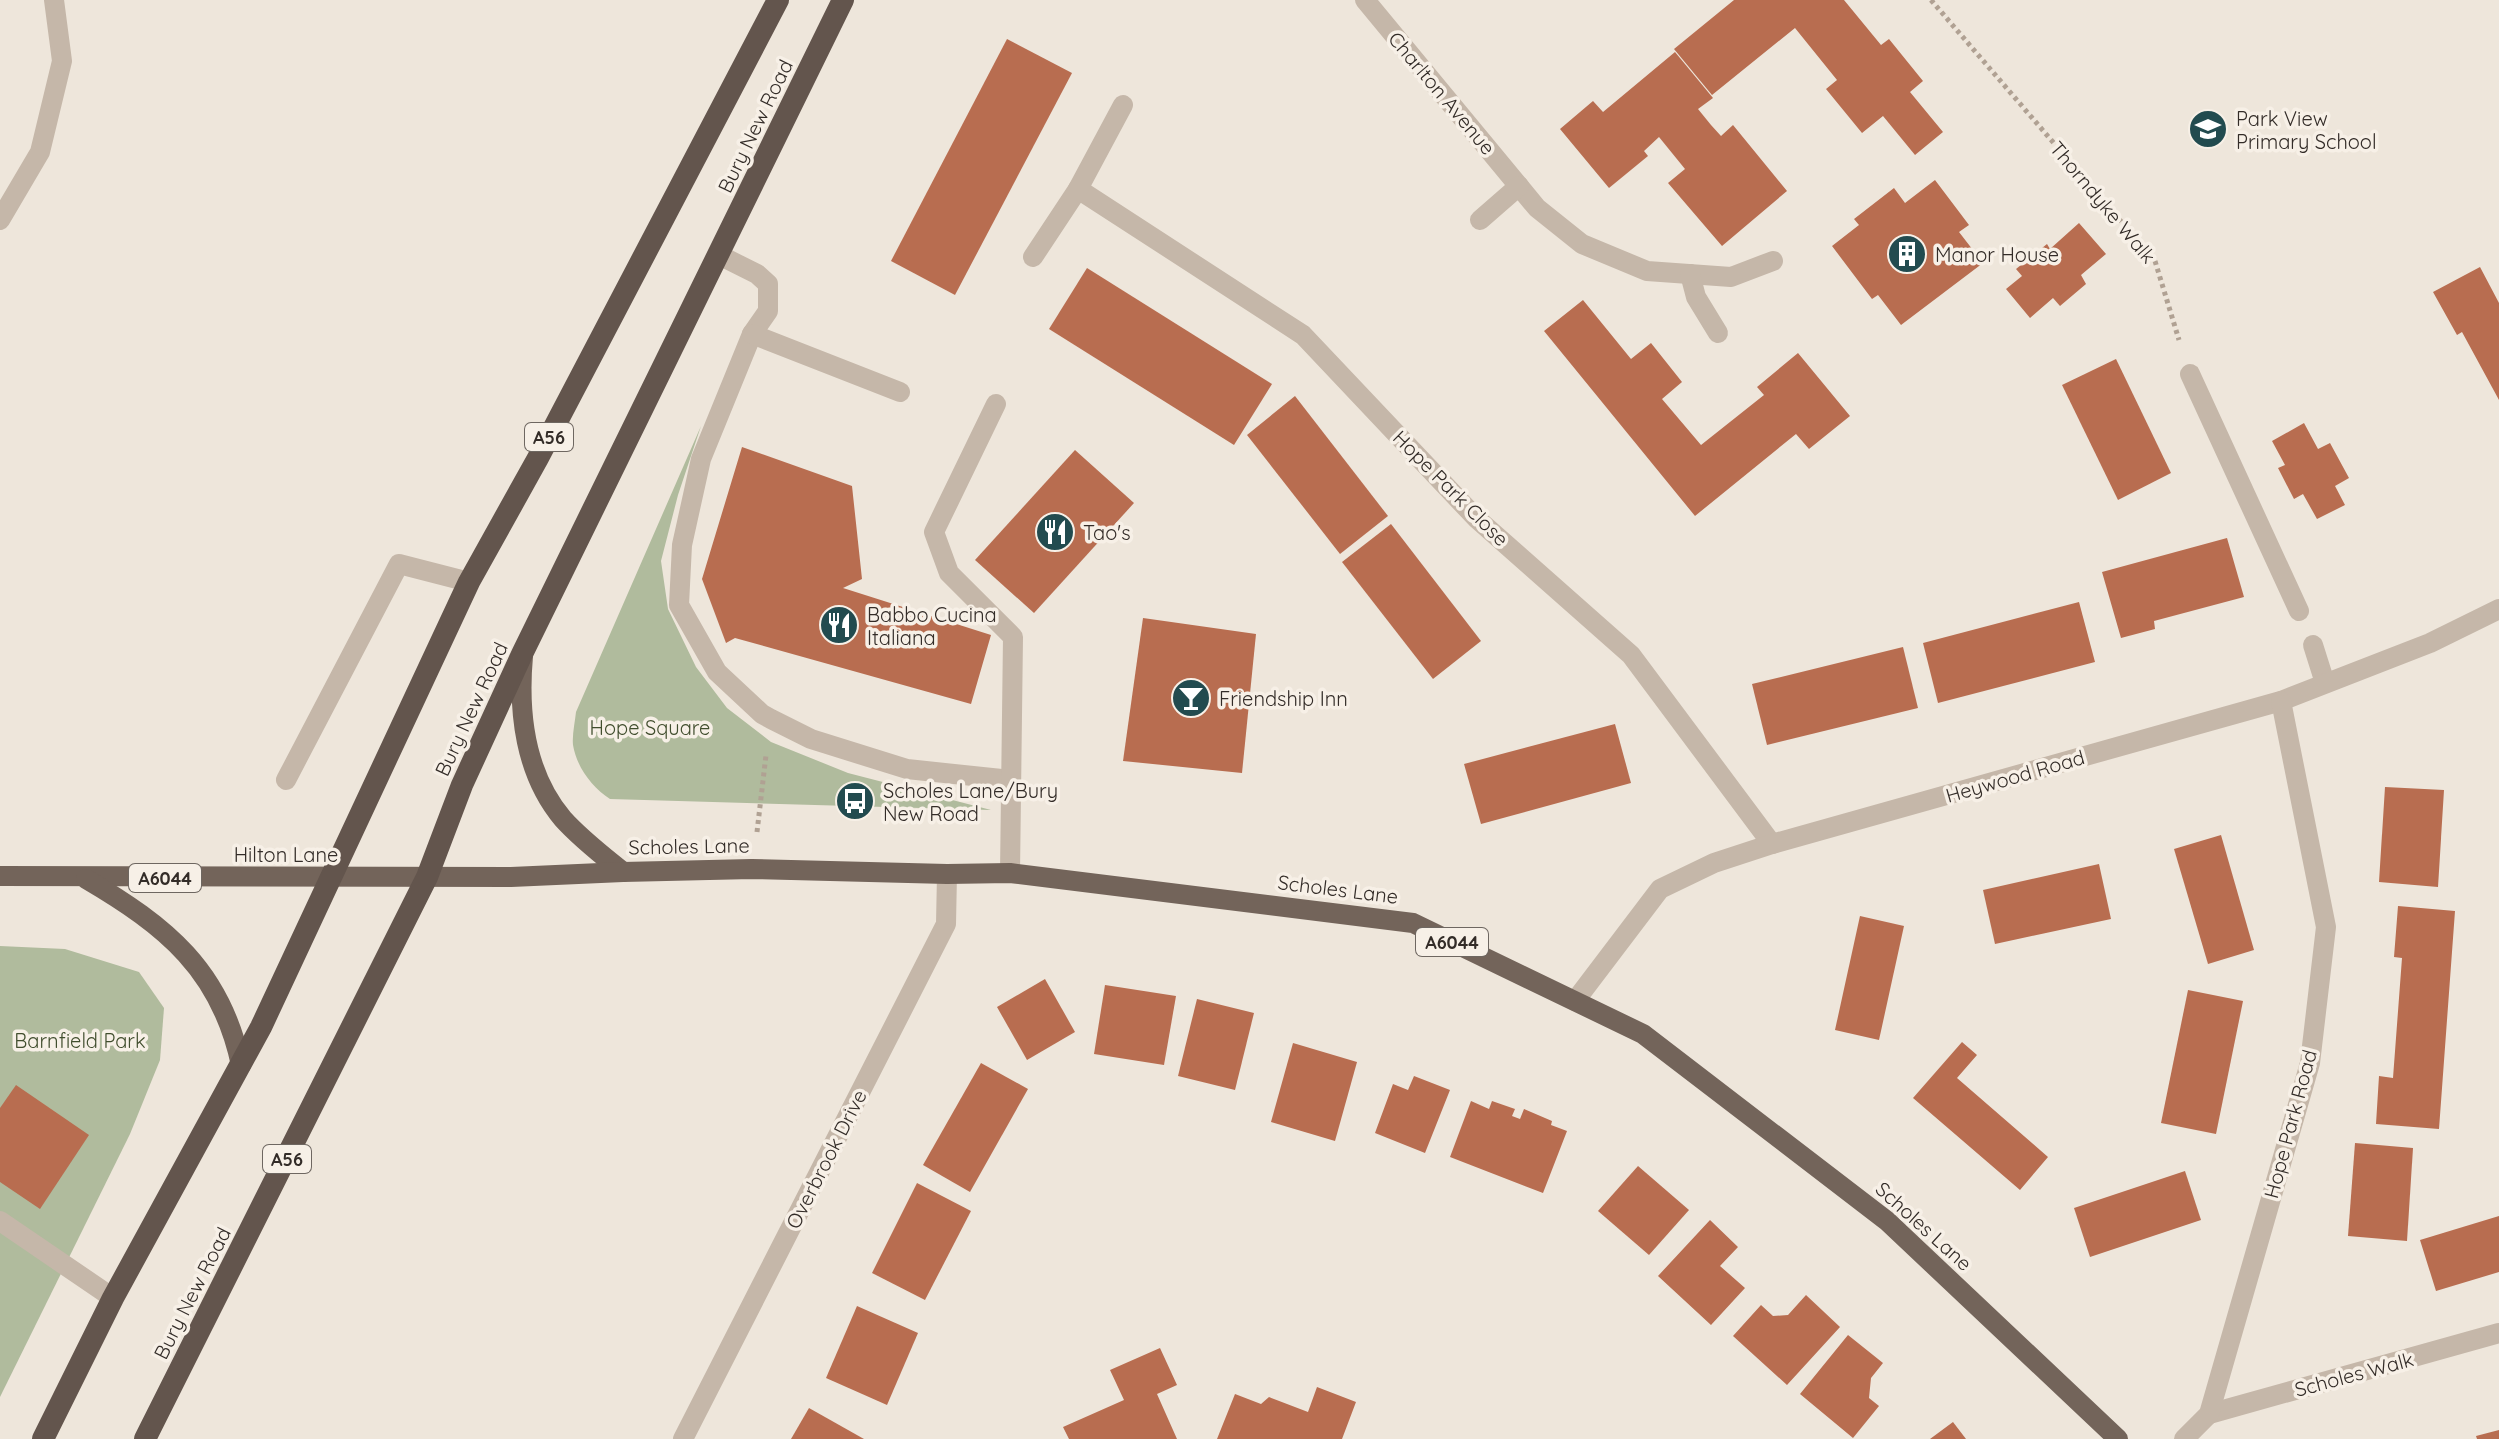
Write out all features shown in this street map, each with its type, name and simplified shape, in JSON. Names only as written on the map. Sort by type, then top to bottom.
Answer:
[{"type":"highway","name":"Bury New Road","points":[[43,1439],[113,1298],[241,1065],[469,582],[545,444],[778,0]]},
{"type":"highway","name":"Bury New Road","points":[[145,1439],[427,877],[462,785],[523,652],[843,0]]},
{"type":"main road","points":[[523,652],[520,684],[522,713],[526,741],[539,776],[553,806],[564,820],[592,848],[623,872]]},
{"type":"main road","name":"Scholes Lane","points":[[427,877],[752,869],[1010,873],[1413,923],[1643,1034],[1887,1221],[2118,1439]]},
{"type":"main road","name":"Hilton Lane","points":[[0,876],[427,877]]},
{"type":"main road","points":[[84,878],[161,930],[202,970],[225,1011],[241,1065]]},
{"type":"street","points":[[0,220],[40,152],[62,61],[54,0]]},
{"type":"street","name":"Charlton Avenue","points":[[1369,1],[1537,208],[1582,244],[1647,271],[1731,277],[1773,261]]},
{"type":"street","points":[[1033,257],[1078,189],[1123,105]]},
{"type":"street","points":[[1480,220],[1519,186]]},
{"type":"street","name":"Hope Park Close","points":[[1078,189],[1303,335],[1476,518],[1631,655],[1772,844]]},
{"type":"street","points":[[719,255],[757,274],[768,284],[768,311],[752,334],[701,459],[682,545],[679,605],[717,672],[771,719],[811,739],[907,769],[1011,780]]},
{"type":"street","points":[[1690,274],[1696,297],[1718,333]]},
{"type":"street","points":[[752,334],[900,392]]},
{"type":"street","points":[[2190,374],[2299,611]]},
{"type":"street","points":[[996,404],[934,532],[949,573],[1013,637],[1010,873]]},
{"type":"street","points":[[286,780],[399,564],[469,582]]},
{"type":"street","name":"Heywood Road","points":[[1575,1001],[1660,889],[1714,863],[2281,701],[2430,643],[2499,609]]},
{"type":"street","points":[[2313,645],[2325,683]]},
{"type":"street","name":"Hope Park Road","points":[[2184,1439],[2209,1414],[2310,1063],[2326,927],[2281,701]]},
{"type":"street","name":"Overbrook Drive","points":[[683,1439],[946,924],[947,874]]},
{"type":"street","points":[[0,1221],[113,1298]]},
{"type":"street","name":"Scholes Walk","points":[[2209,1414],[2499,1333]]},
{"type":"path","name":"Thorndyke Walk","points":[[1931,0],[2155,261],[2190,374]]},
{"type":"path","points":[[752,869],[771,719]]},
{"type":"green space","name":"Hope Square","points":[[701,426],[678,495],[661,561],[668,609],[696,667],[727,708],[771,742],[848,773],[991,810],[610,799],[586,776],[573,745],[576,712]]},
{"type":"green space","name":"Barnfield Park","points":[[0,946],[65,949],[139,972],[164,1008],[160,1060],[130,1134],[0,1397]]},
{"type":"building","points":[[1734,0],[1844,0],[1881,45],[1889,39],[1923,81],[1910,92],[1943,132],[1915,155],[1883,116],[1862,133],[1826,89],[1837,80],[1795,28],[1712,95],[1674,49]]},
{"type":"building","points":[[1007,39],[1072,73],[955,295],[891,261]]},
{"type":"building","points":[[1675,52],[1713,98],[1698,109],[1721,136],[1733,125],[1787,191],[1722,246],[1668,183],[1685,169],[1659,137],[1644,151],[1648,156],[1609,188],[1560,129],[1593,101],[1603,112]]},
{"type":"building","name":"Manor House","points":[[1935,180],[1969,225],[1959,232],[1983,263],[1901,325],[1878,295],[1872,299],[1832,246],[1859,225],[1854,219],[1894,188],[1905,203]]},
{"type":"building","points":[[2079,223],[2106,254],[2081,275],[2086,284],[2060,306],[2053,298],[2030,318],[2006,289],[2022,276],[2016,269],[2047,244],[2050,249]]},
{"type":"building","points":[[2480,267],[2499,303],[2499,400],[2462,332],[2457,335],[2433,292]]},
{"type":"building","points":[[1087,268],[1272,384],[1234,445],[1049,329]]},
{"type":"building","points":[[1583,300],[1631,359],[1651,343],[1682,382],[1662,399],[1701,445],[1764,395],[1757,387],[1798,353],[1850,416],[1809,449],[1796,434],[1695,516],[1544,331]]},
{"type":"building","points":[[2116,359],[2171,473],[2118,500],[2062,385]]},
{"type":"building","points":[[1295,396],[1388,516],[1340,554],[1247,435]]},
{"type":"building","points":[[2304,423],[2318,449],[2330,443],[2349,478],[2335,486],[2345,505],[2317,519],[2303,494],[2294,499],[2278,468],[2285,465],[2272,441]]},
{"type":"building","points":[[742,447],[852,486],[862,579],[843,588],[991,635],[971,704],[735,638],[726,643],[702,579]]},
{"type":"building","name":"Tao's","points":[[1075,450],[1134,503],[1034,613],[975,560]]},
{"type":"building","points":[[1391,524],[1481,641],[1433,679],[1342,562]]},
{"type":"building","points":[[2227,538],[2244,597],[2154,621],[2155,629],[2121,638],[2102,572]]},
{"type":"building","points":[[2079,602],[2095,662],[1938,703],[1923,643]]},
{"type":"building","name":"Friendship Inn","points":[[1143,618],[1256,634],[1242,773],[1123,761]]},
{"type":"building","points":[[1903,647],[1918,708],[1767,745],[1752,684]]},
{"type":"building","points":[[1615,724],[1631,783],[1481,824],[1464,764]]},
{"type":"building","points":[[2385,787],[2444,790],[2438,887],[2379,882]]},
{"type":"building","points":[[2221,835],[2254,950],[2208,964],[2174,849]]},
{"type":"building","points":[[2099,864],[2111,919],[1995,944],[1983,890]]},
{"type":"building","points":[[2398,906],[2455,911],[2439,1129],[2376,1124],[2379,1076],[2393,1078],[2402,958],[2394,957]]},
{"type":"building","points":[[1860,916],[1904,926],[1879,1040],[1835,1030]]},
{"type":"building","points":[[1045,979],[1075,1032],[1027,1060],[997,1007]]},
{"type":"building","points":[[1105,985],[1176,996],[1164,1065],[1094,1054]]},
{"type":"building","points":[[2188,990],[2243,1001],[2216,1134],[2161,1123]]},
{"type":"building","points":[[1197,999],[1254,1013],[1235,1090],[1178,1076]]},
{"type":"building","points":[[1962,1042],[1977,1055],[1957,1078],[2048,1157],[2020,1190],[1913,1098]]},
{"type":"building","points":[[1293,1043],[1357,1062],[1335,1141],[1271,1122]]},
{"type":"building","points":[[981,1063],[1028,1089],[970,1192],[923,1165]]},
{"type":"building","points":[[1414,1076],[1450,1090],[1425,1153],[1375,1133],[1393,1084],[1408,1090]]},
{"type":"building","points":[[16,1085],[89,1135],[40,1209],[0,1182],[0,1108]]},
{"type":"building","points":[[1471,1101],[1489,1109],[1492,1101],[1515,1109],[1512,1116],[1520,1119],[1524,1109],[1567,1131],[1543,1193],[1450,1157]]},
{"type":"building","points":[[2355,1143],[2413,1148],[2407,1241],[2348,1236]]},
{"type":"building","points":[[1638,1166],[1689,1210],[1649,1255],[1598,1211]]},
{"type":"building","points":[[2185,1171],[2201,1220],[2090,1257],[2074,1208]]},
{"type":"building","points":[[917,1183],[971,1211],[925,1300],[872,1273]]},
{"type":"building","points":[[2499,1216],[2499,1272],[2436,1291],[2420,1240]]},
{"type":"building","points":[[1710,1220],[1738,1247],[1720,1266],[1745,1288],[1711,1325],[1658,1276]]},
{"type":"building","points":[[1806,1295],[1840,1327],[1787,1385],[1733,1336],[1761,1305],[1773,1316],[1788,1315]]},
{"type":"building","points":[[857,1306],[918,1333],[887,1405],[826,1378]]},
{"type":"building","points":[[1848,1335],[1883,1363],[1871,1378],[1869,1398],[1879,1406],[1853,1438],[1800,1394]]},
{"type":"building","points":[[1160,1348],[1177,1385],[1157,1394],[1177,1439],[1069,1439],[1063,1427],[1124,1400],[1110,1370]]},
{"type":"building","points":[[1317,1387],[1356,1402],[1342,1439],[1217,1439],[1235,1394],[1261,1404],[1269,1397],[1308,1412]]},
{"type":"building","points":[[809,1408],[864,1439],[791,1439]]},
{"type":"building","points":[[1953,1422],[1966,1439],[1930,1439]]},
{"type":"building","points":[[2499,1430],[2499,1439],[2477,1439],[2476,1436]]},
{"type":"place","name":"Park View Primary School","points":[[2208,129]]},
{"type":"place","name":"Manor House","points":[[1907,254]]},
{"type":"place","name":"Tao's","points":[[1055,532]]},
{"type":"place","name":"Babbo Cucina Italiana","points":[[839,625]]},
{"type":"place","name":"Friendship Inn","points":[[1191,698]]},
{"type":"place","name":"Scholes Lane/Bury New Road","points":[[855,801]]}]
